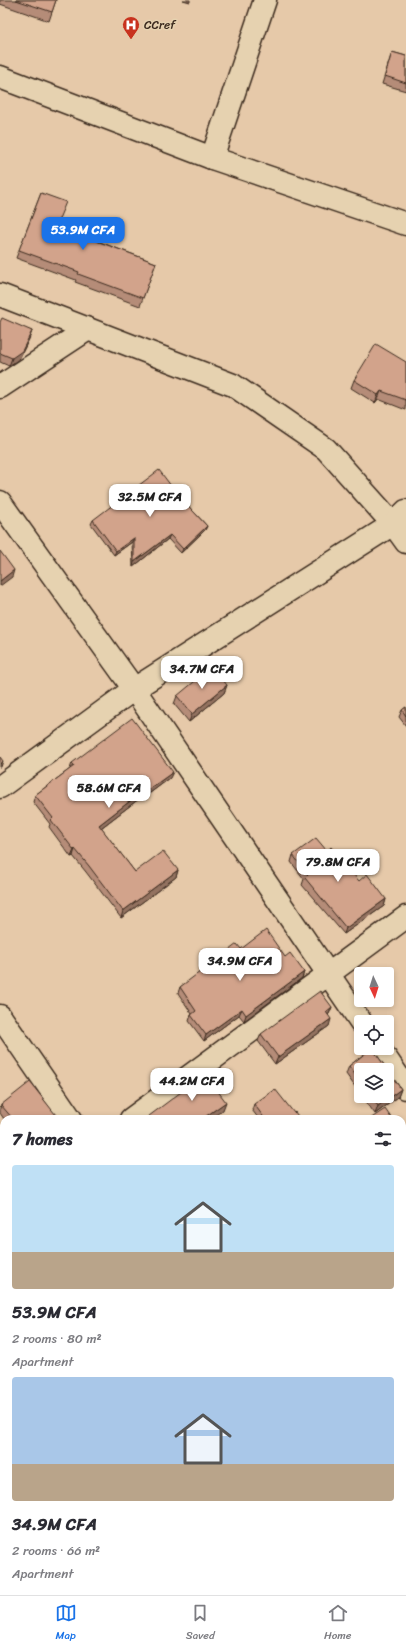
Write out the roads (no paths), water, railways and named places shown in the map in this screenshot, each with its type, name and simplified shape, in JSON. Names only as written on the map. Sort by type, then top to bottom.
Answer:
[{"type":"street","points":[[212,158],[265,0]]},
{"type":"street","points":[[0,77],[212,158],[404,219]]},
{"type":"street","points":[[0,295],[233,385],[326,449],[400,517],[406,542]]},
{"type":"street","points":[[0,387],[88,329]]},
{"type":"street","points":[[0,502],[134,689],[356,1015]]},
{"type":"street","points":[[0,787],[134,689],[400,517]]},
{"type":"street","points":[[136,1115],[406,917]]},
{"type":"street","points":[[0,1016],[68,1115]]},
{"type":"street","points":[[384,1055],[406,1088]]},
{"type":"place","name":"CCref","points":[[131,40]]}]
